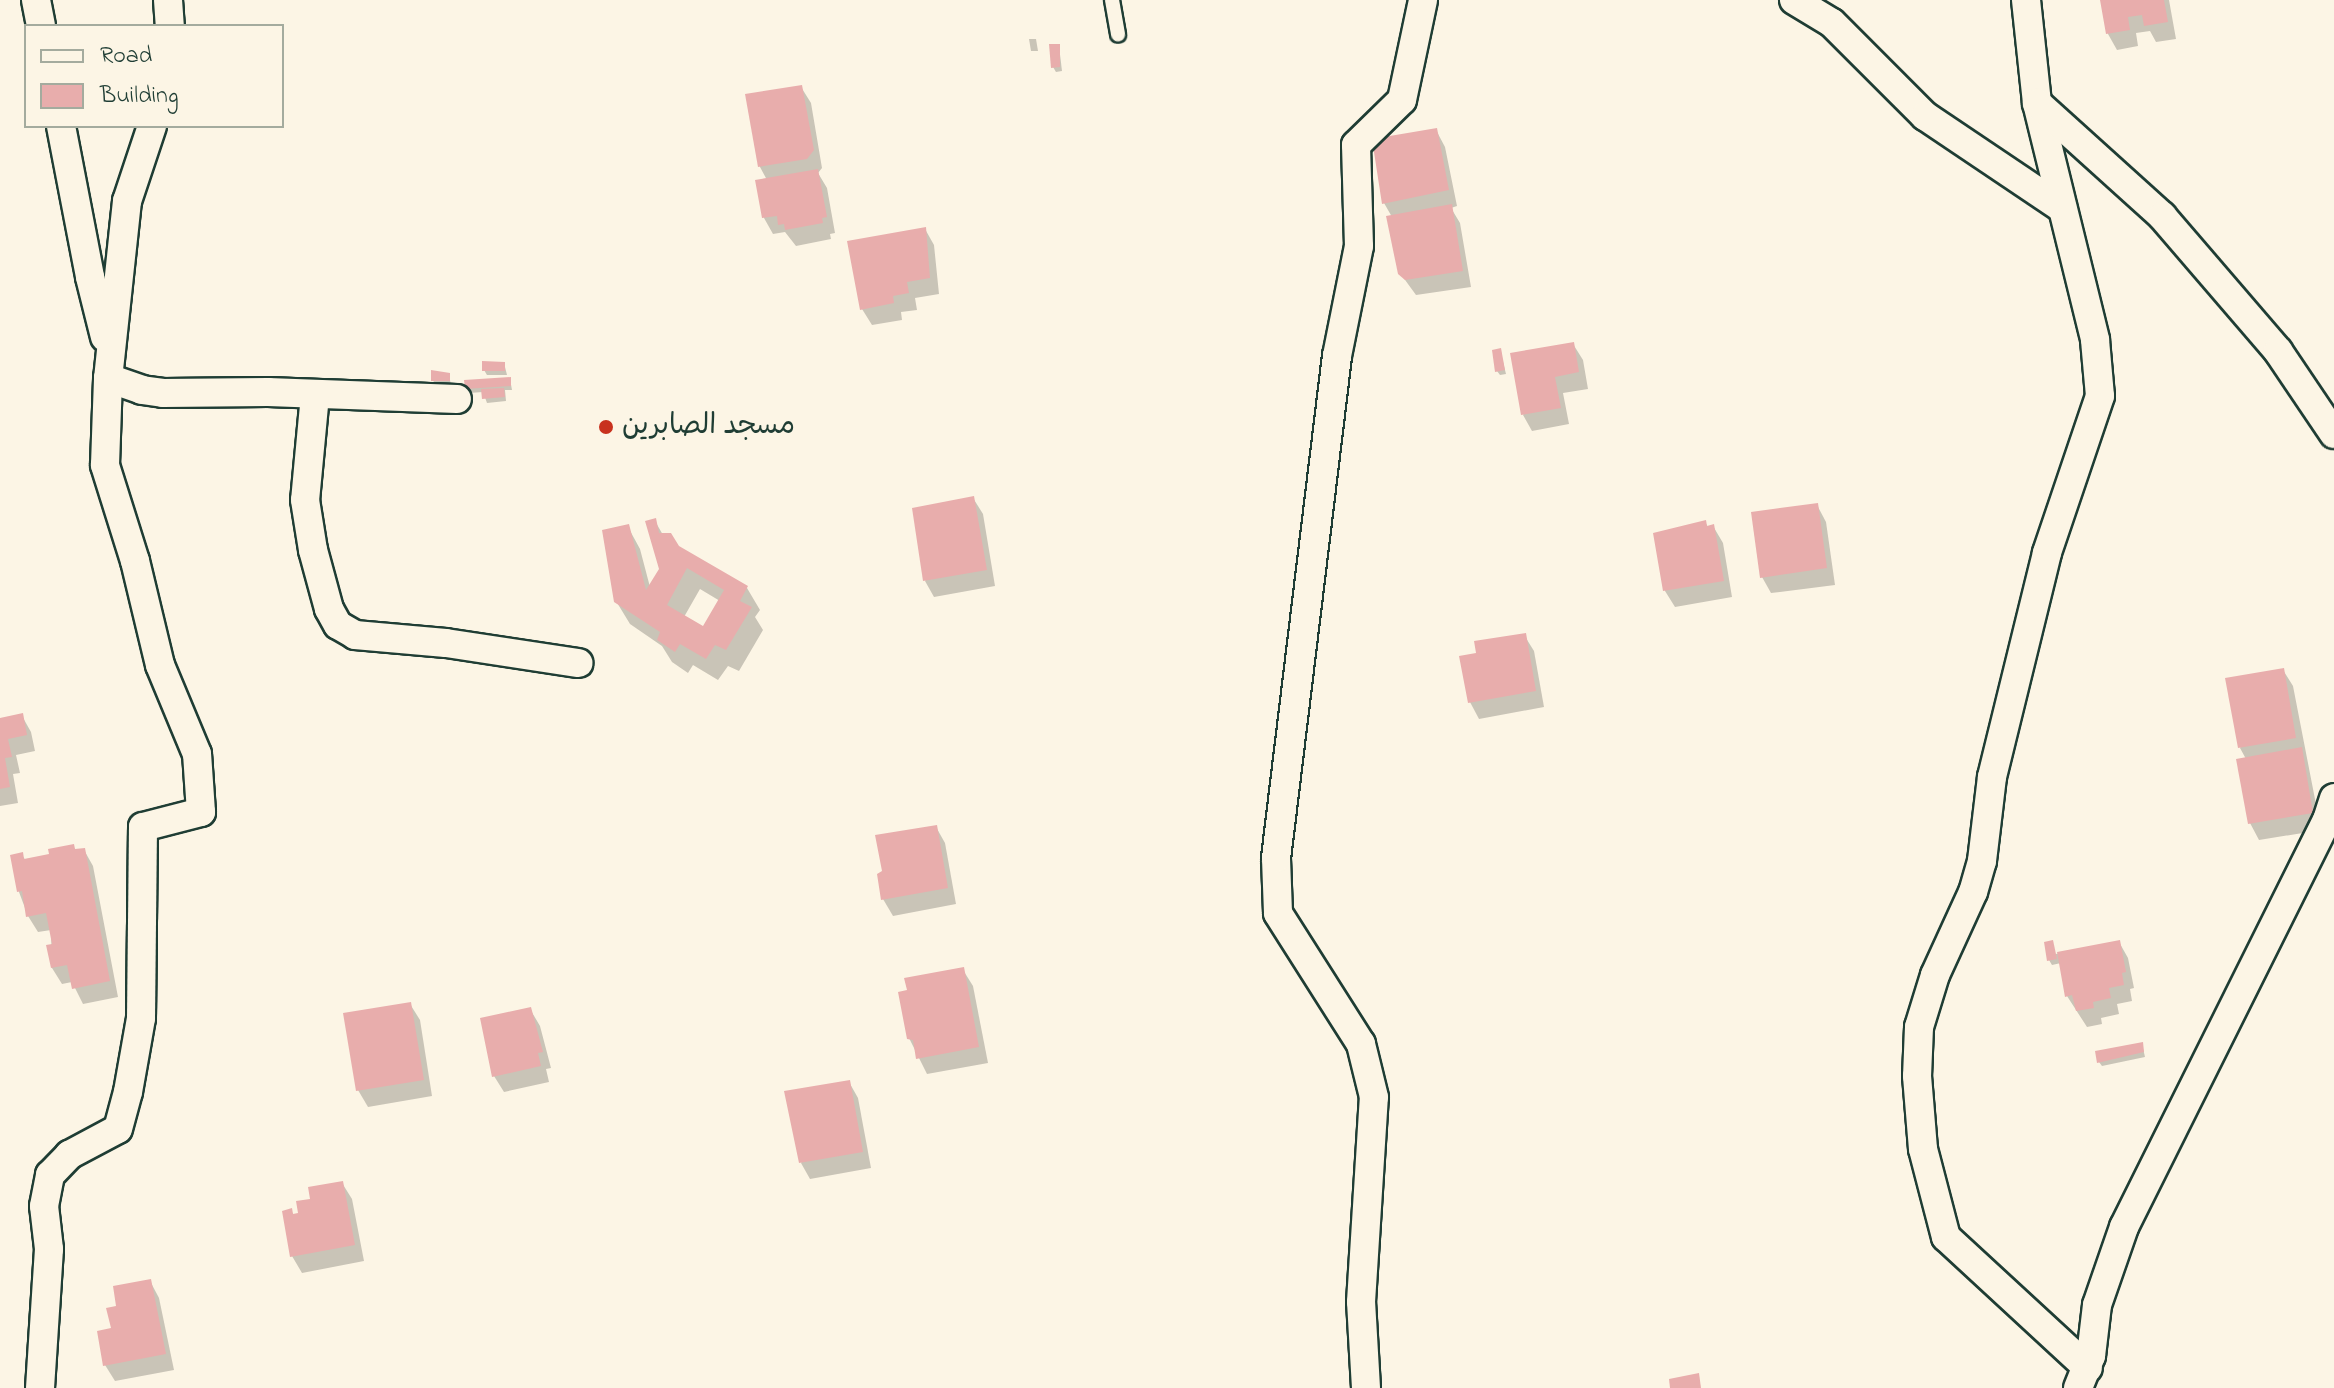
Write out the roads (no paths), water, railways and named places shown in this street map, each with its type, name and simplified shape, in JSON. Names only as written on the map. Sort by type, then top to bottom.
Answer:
[{"type":"street","points":[[36,0],[41,24]]},
{"type":"street","points":[[168,0],[170,24]]},
{"type":"street","points":[[1366,1388],[1361,1302],[1373,1136],[1372,1085],[1361,1044],[1278,913],[1276,858],[1333,385],[1359,246],[1356,145],[1402,100],[1423,0]]},
{"type":"street","points":[[1794,0],[1832,23],[1925,116],[2062,208]]},
{"type":"street","points":[[2026,0],[2037,103],[2100,365],[2100,396],[2047,553],[1995,762],[1982,861],[1973,892],[1935,975],[1919,1027],[1917,1076],[1923,1149],[1946,1237],[2083,1378]]},
{"type":"street","points":[[2037,103],[2162,216],[2278,351],[2334,434]]},
{"type":"street","points":[[61,128],[110,368],[142,390],[457,399]]},
{"type":"street","points":[[40,1388],[49,1249],[44,1206],[50,1175],[69,1155],[118,1129],[128,1092],[141,1018],[143,827],[201,812],[197,754],[160,665],[135,561],[105,465],[110,368],[127,201],[151,128]]},
{"type":"street","points":[[315,395],[305,500],[313,550],[329,609],[338,625],[355,635],[446,643],[579,663]]},
{"type":"street","points":[[2083,1378],[2097,1305],[2124,1227],[2327,820],[2334,798]]},
{"type":"lane","points":[[1112,0],[1118,34]]},
{"type":"place","name":"مسجد الصابرين","points":[[606,427]]}]
